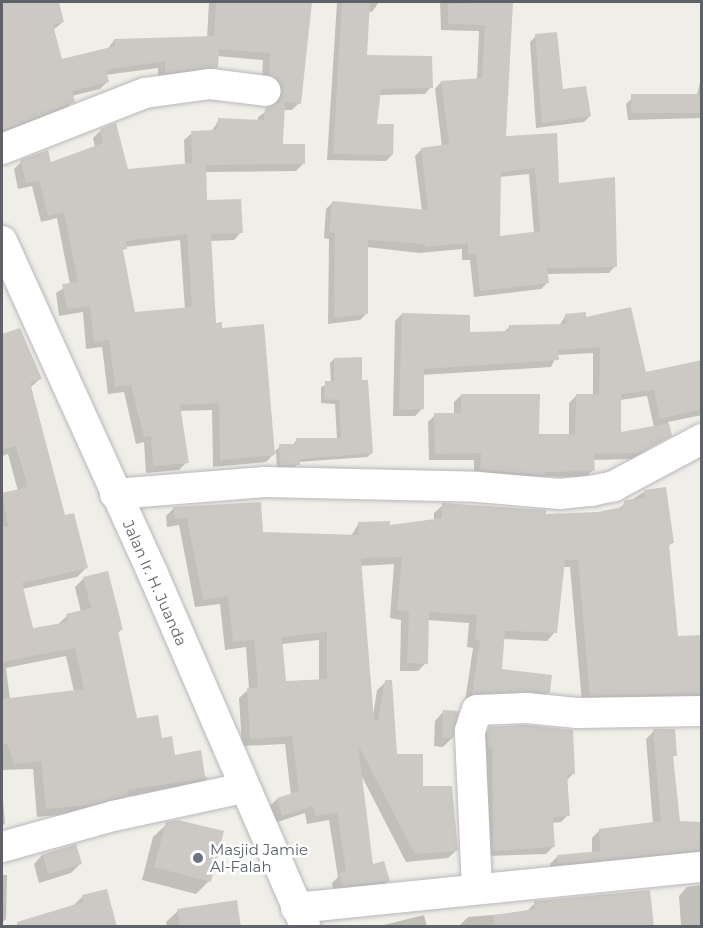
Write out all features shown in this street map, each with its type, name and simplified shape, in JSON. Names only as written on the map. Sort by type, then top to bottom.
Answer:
[{"type":"street","points":[[2,149],[145,93],[210,84],[266,91]]},
{"type":"street","name":"Jalan Ir. H. Juanda","points":[[5,258],[115,494],[300,917]]},
{"type":"street","points":[[115,494],[265,482],[478,487],[560,494],[614,486],[702,439]]},
{"type":"street","points":[[477,888],[470,731],[477,710],[527,708],[577,713],[702,711]]},
{"type":"street","points":[[2,847],[113,816],[244,788]]},
{"type":"street","points":[[300,917],[477,888],[702,867]]},
{"type":"building","points":[[2,2],[59,2],[64,22],[53,25],[62,59],[115,46],[114,39],[214,36],[216,2],[312,2],[301,104],[285,102],[283,144],[305,144],[305,164],[206,165],[207,200],[241,199],[243,233],[211,234],[216,323],[222,322],[222,328],[264,324],[275,455],[220,460],[219,403],[180,405],[189,463],[153,466],[151,436],[144,437],[131,385],[115,387],[109,340],[94,342],[90,306],[67,309],[62,284],[78,282],[64,212],[48,216],[39,180],[26,183],[20,160],[48,150],[51,162],[103,143],[100,129],[116,123],[128,169],[192,163],[191,131],[217,130],[218,118],[264,120],[265,108],[280,101],[282,85],[269,74],[270,53],[219,49],[218,68],[165,73],[165,61],[106,70],[109,82],[72,91],[75,102],[2,131]],"holes":[[[187,234],[192,307],[135,312],[123,250],[127,249],[126,241]]]},
{"type":"building","points":[[342,2],[370,2],[367,55],[432,56],[433,88],[381,89],[377,124],[394,124],[393,155],[333,154]]},
{"type":"building","points":[[513,2],[506,136],[557,133],[559,183],[615,177],[617,267],[547,268],[549,283],[480,291],[476,254],[468,254],[468,243],[425,247],[425,244],[368,240],[368,314],[334,318],[335,233],[329,232],[332,201],[428,210],[421,148],[449,144],[441,81],[482,78],[485,25],[448,24],[448,4]],"holes":[[[535,168],[540,231],[500,236],[501,172]]]},
{"type":"building","points":[[557,32],[563,89],[586,86],[591,116],[542,123],[535,34]]},
{"type":"building","points":[[631,94],[702,94],[702,113],[631,113]]},
{"type":"building","points":[[631,307],[646,372],[702,360],[702,409],[660,419],[654,390],[621,394],[621,432],[669,423],[672,436],[640,453],[594,454],[595,471],[545,472],[545,475],[480,470],[481,453],[435,454],[434,413],[461,413],[461,394],[540,394],[539,434],[575,434],[576,394],[599,394],[600,347],[558,350],[559,360],[424,369],[424,409],[399,410],[402,313],[470,315],[470,332],[509,331],[509,325],[566,324],[565,314],[586,312],[586,317]]},
{"type":"building","points":[[20,328],[42,379],[30,383],[65,515],[74,513],[88,568],[22,583],[33,628],[68,622],[66,614],[91,608],[83,577],[108,571],[123,630],[118,631],[137,718],[158,715],[162,738],[172,736],[175,755],[201,750],[205,776],[209,778],[127,790],[128,795],[90,805],[46,809],[41,761],[14,764],[7,744],[2,744],[2,699],[84,689],[75,648],[2,662],[2,527],[8,526],[2,493],[28,487],[16,446],[2,450],[2,334]]},
{"type":"building","points":[[362,357],[362,380],[368,380],[373,453],[300,459],[300,465],[280,465],[279,444],[296,444],[296,438],[341,438],[339,400],[324,399],[325,381],[334,381],[334,358]]},
{"type":"building","points":[[666,487],[674,543],[669,544],[678,636],[702,635],[702,693],[590,696],[578,560],[565,560],[557,633],[505,631],[502,669],[552,675],[550,693],[472,694],[480,640],[475,639],[477,615],[429,612],[428,664],[407,663],[409,612],[397,610],[402,557],[361,558],[374,721],[378,721],[385,680],[392,680],[397,754],[423,754],[423,786],[452,786],[458,851],[415,854],[358,745],[373,864],[384,861],[390,881],[342,886],[339,873],[346,871],[337,813],[315,816],[313,806],[282,816],[277,798],[299,791],[292,736],[250,739],[247,688],[258,687],[254,640],[233,642],[228,596],[203,600],[187,518],[175,519],[173,507],[261,502],[263,532],[359,535],[358,522],[390,521],[390,525],[442,518],[442,503],[546,510],[546,514],[598,512],[622,507],[625,500],[645,498],[644,490]],"holes":[[[327,632],[327,679],[286,681],[282,637]]]},
{"type":"building","points":[[443,710],[459,711],[453,738],[442,738]]},
{"type":"building","points":[[526,725],[573,730],[575,774],[567,774],[570,816],[553,817],[555,847],[493,851],[492,748],[488,747],[487,733],[490,727]]},
{"type":"building","points":[[653,729],[675,729],[677,756],[673,756],[680,821],[700,822],[699,850],[558,864],[557,855],[600,851],[599,829],[661,821]]},
{"type":"building","points":[[178,820],[224,831],[211,882],[154,867],[166,822]]},
{"type":"building","points":[[76,844],[82,864],[49,874],[43,854]]},
{"type":"building","points":[[107,889],[117,927],[17,927],[17,922],[83,902],[82,895]]},
{"type":"building","points":[[650,890],[654,927],[494,927],[494,915],[535,909],[534,901]]},
{"type":"building","points":[[237,900],[241,927],[180,927],[177,909]]},
{"type":"place","name":"Masjid Jamie Al-Falah","points":[[198,858]]}]
